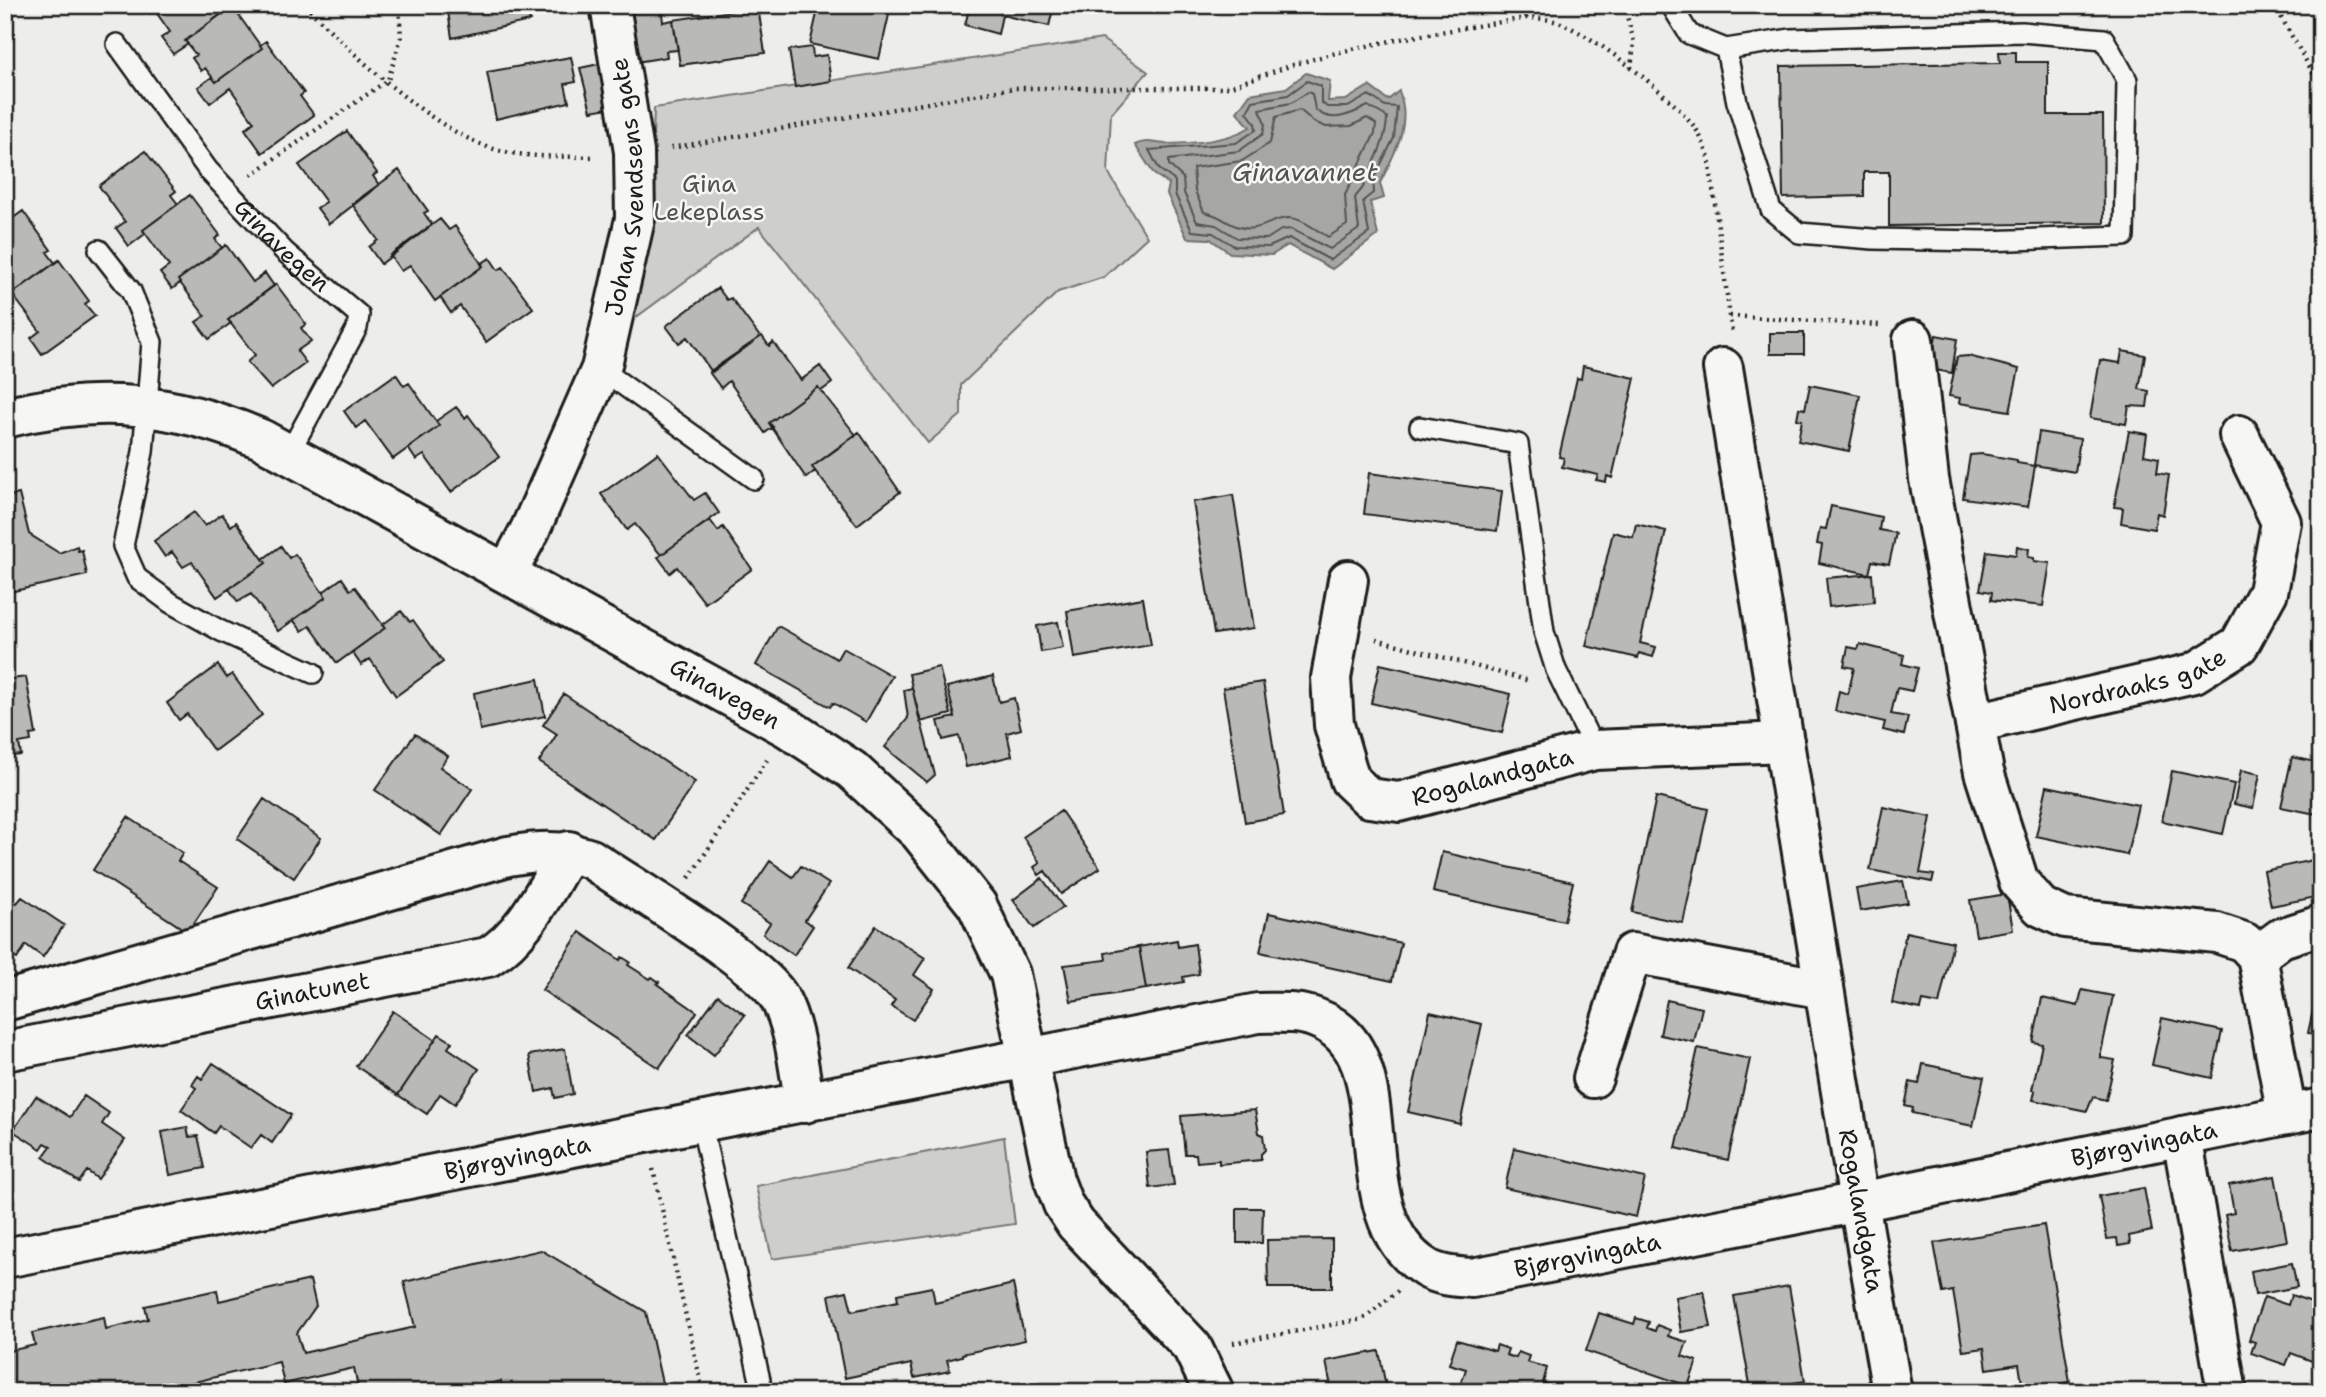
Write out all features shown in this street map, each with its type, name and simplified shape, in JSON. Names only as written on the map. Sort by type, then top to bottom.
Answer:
[{"type":"street","name":"Johan Svendsens gate","points":[[507,572],[530,530],[601,369],[635,219],[634,152],[610,5]]},
{"type":"street","points":[[1913,340],[1929,479],[1984,772],[2019,882],[2041,907],[2064,918],[2217,933],[2244,942],[2257,956],[2304,1112]]},
{"type":"street","name":"Rogalandgata","points":[[1723,368],[1891,1392]]},
{"type":"street","name":"Ginavegen","points":[[8,411],[89,403],[148,407],[219,421],[289,453],[788,728],[852,770],[919,832],[977,905],[1010,974],[1029,1059]]},
{"type":"street","name":"Nordraaks gate","points":[[1975,723],[2194,673],[2239,645],[2268,592],[2281,522],[2239,435]]},
{"type":"street","name":"Rogalandgata","points":[[1348,580],[1331,678],[1334,725],[1350,780],[1369,798],[1399,803],[1595,750],[1784,742]]},
{"type":"street","points":[[5,1001],[508,856],[543,850],[569,851],[591,859],[751,968],[779,997],[789,1024],[805,1103]]},
{"type":"street","name":"Ginatunet","points":[[5,1051],[488,957],[504,947],[517,933],[569,851]]},
{"type":"street","points":[[2257,956],[2281,938],[2321,925]]},
{"type":"street","points":[[1593,1078],[1632,953],[1824,989]]},
{"type":"street","name":"Bjørgvingata","points":[[5,1258],[1258,1013],[1287,1012],[1317,1018],[1342,1034],[1360,1056],[1366,1081],[1381,1198],[1393,1233],[1406,1252],[1427,1269],[1472,1278],[2304,1112]]},
{"type":"street","points":[[1029,1059],[1054,1180],[1063,1204],[1076,1224],[1192,1347],[1214,1392]]},
{"type":"street","points":[[2182,1136],[2227,1392]]},
{"type":"lane","points":[[1671,5],[1689,34],[1726,48],[1791,39],[2022,32],[2104,39],[2127,80],[2124,236],[1984,241],[1873,239],[1798,233],[1771,210],[1737,102],[1726,48]]},
{"type":"lane","name":"Ginavegen","points":[[117,44],[208,170],[285,252],[359,315],[357,328],[289,453]]},
{"type":"lane","points":[[99,250],[131,291],[152,342],[143,452],[124,546],[137,578],[171,603],[221,631],[313,673]]},
{"type":"lane","points":[[601,369],[754,479]]},
{"type":"lane","name":"Rogalandgata","points":[[1420,427],[1518,444],[1544,632],[1556,670],[1595,750]]},
{"type":"lane","points":[[701,1123],[760,1380]]},
{"type":"path","points":[[304,5],[339,40],[457,133],[486,147],[519,154],[601,157],[687,146],[1014,88],[1223,88],[1307,60],[1359,48],[1526,18],[1562,23],[1631,68],[1688,119],[1701,137],[1709,158],[1732,330],[1723,368]]},
{"type":"path","points":[[228,192],[388,80],[401,38],[399,5]]},
{"type":"path","points":[[1526,18],[1531,5]]},
{"type":"path","points":[[1624,5],[1634,42],[1631,68]]},
{"type":"path","points":[[2274,5],[2321,87]]},
{"type":"path","points":[[1730,316],[1907,327],[1913,340]]},
{"type":"path","points":[[1339,634],[1381,640],[1568,692]]},
{"type":"path","points":[[668,911],[788,728]]},
{"type":"path","points":[[645,1133],[703,1392]]},
{"type":"path","points":[[1226,1345],[1363,1319],[1427,1269]]},
{"type":"green space","name":"Gina Lekeplass","points":[[1102,39],[1148,72],[1111,114],[1108,172],[1147,237],[1104,277],[1058,292],[961,385],[961,415],[928,443],[759,227],[631,321],[652,165],[654,108]]},
{"type":"green space","points":[[1004,1137],[1015,1224],[772,1259],[756,1186]]},
{"type":"water","name":"Ginavannet","points":[[1306,73],[1330,81],[1328,101],[1346,100],[1369,86],[1388,100],[1399,91],[1403,103],[1403,127],[1380,183],[1384,198],[1370,202],[1378,235],[1332,269],[1288,245],[1272,255],[1230,253],[1210,239],[1187,238],[1167,194],[1169,184],[1154,174],[1135,145],[1147,142],[1200,142],[1241,132],[1250,127],[1237,112],[1250,94],[1286,88]]},
{"type":"building","points":[[151,5],[217,5],[223,13],[185,41],[188,44],[173,54],[161,38],[170,32]]},
{"type":"building","points":[[447,5],[527,5],[530,21],[452,38]]},
{"type":"building","points":[[661,5],[663,22],[673,20],[678,50],[666,51],[667,57],[636,62],[628,8]]},
{"type":"building","points":[[819,5],[891,6],[879,59],[810,44]]},
{"type":"building","points":[[970,5],[1054,5],[1049,26],[1002,15],[998,34],[965,25]]},
{"type":"building","points":[[1118,5],[1158,5],[1158,8],[1119,12]]},
{"type":"building","points":[[232,6],[262,48],[216,82],[205,68],[201,71],[192,58],[196,55],[185,41]]},
{"type":"building","points":[[758,7],[765,53],[680,65],[673,20]]},
{"type":"building","points":[[266,41],[304,93],[300,96],[314,115],[262,153],[245,129],[254,122],[230,88],[210,103],[198,87],[212,77],[216,82],[262,48],[260,45]]},
{"type":"building","points":[[812,47],[813,57],[827,55],[831,81],[795,87],[789,50]]},
{"type":"building","points":[[1999,52],[2016,52],[2016,62],[2048,62],[2048,115],[2103,115],[2104,223],[1889,226],[1889,172],[1864,172],[1864,196],[1783,198],[1781,66],[2000,63]]},
{"type":"building","points":[[571,57],[576,82],[565,84],[569,102],[496,119],[487,72]]},
{"type":"building","points":[[599,64],[608,108],[591,111],[580,68]]},
{"type":"building","points":[[347,131],[377,173],[373,176],[379,185],[329,224],[317,208],[326,202],[299,165]]},
{"type":"building","points":[[145,151],[176,191],[171,195],[178,204],[143,230],[145,234],[129,246],[116,228],[125,222],[99,186]]},
{"type":"building","points":[[399,170],[428,211],[424,213],[432,225],[381,264],[369,247],[378,240],[352,204]]},
{"type":"building","points":[[190,195],[220,235],[215,239],[222,248],[178,280],[180,283],[172,289],[160,273],[169,266],[143,230]]},
{"type":"building","points":[[23,211],[51,250],[47,252],[55,263],[12,294],[15,298],[6,304],[5,224]]},
{"type":"building","points":[[440,219],[449,230],[455,226],[483,266],[435,301],[410,265],[401,271],[390,255]]},
{"type":"building","points":[[226,245],[253,282],[265,273],[274,286],[228,320],[231,323],[209,339],[196,322],[205,316],[178,280]]},
{"type":"building","points":[[490,258],[498,270],[503,267],[533,308],[486,342],[460,306],[451,313],[440,297]]},
{"type":"building","points":[[59,260],[89,301],[85,304],[95,316],[42,354],[31,338],[40,331],[12,294]]},
{"type":"building","points":[[276,284],[306,324],[301,328],[311,341],[297,351],[306,363],[271,389],[247,362],[255,355],[228,320]]},
{"type":"building","points":[[718,288],[727,300],[731,298],[760,337],[712,372],[687,337],[679,343],[666,326]]},
{"type":"building","points":[[1770,333],[1804,333],[1804,354],[1770,354]]},
{"type":"building","points":[[1936,335],[1957,339],[1952,373],[1930,369]]},
{"type":"building","points":[[762,336],[769,346],[773,342],[801,380],[820,366],[832,383],[821,391],[818,387],[769,423],[773,427],[765,433],[729,381],[721,388],[709,372]]},
{"type":"building","points":[[2122,351],[2145,355],[2139,389],[2149,391],[2147,407],[2129,406],[2126,424],[2090,418],[2100,360],[2120,363]]},
{"type":"building","points":[[1968,356],[2019,369],[2010,411],[1959,403],[1960,398],[1949,396],[1957,357]]},
{"type":"building","points":[[1583,366],[1635,378],[1612,478],[1607,476],[1606,482],[1596,480],[1598,475],[1562,467],[1564,458],[1559,457],[1577,378],[1581,379]]},
{"type":"building","points":[[396,374],[404,386],[409,383],[439,426],[393,459],[365,421],[356,428],[344,411]]},
{"type":"building","points":[[1810,385],[1860,395],[1849,451],[1798,441],[1802,420],[1797,419],[1799,408],[1805,409]]},
{"type":"building","points":[[818,387],[856,435],[812,467],[815,471],[806,478],[769,423]]},
{"type":"building","points":[[456,407],[465,418],[468,415],[499,457],[451,492],[424,455],[416,460],[408,448],[439,426],[436,421]]},
{"type":"building","points":[[2129,431],[2147,434],[2144,455],[2159,458],[2157,473],[2169,475],[2163,515],[2157,513],[2154,529],[2121,523],[2123,508],[2114,507]]},
{"type":"building","points":[[859,432],[900,492],[857,525],[812,467]]},
{"type":"building","points":[[2039,432],[2080,439],[2075,472],[2034,465]]},
{"type":"building","points":[[658,453],[694,500],[705,493],[719,513],[661,555],[635,524],[627,530],[601,494]]},
{"type":"building","points":[[1982,454],[2035,466],[2028,507],[1963,498],[1970,455]]},
{"type":"building","points":[[1369,473],[1502,491],[1497,531],[1364,514]]},
{"type":"building","points":[[19,494],[29,534],[59,553],[77,546],[78,551],[82,550],[87,575],[5,593],[5,497]]},
{"type":"building","points":[[1233,495],[1254,628],[1214,634],[1193,502]]},
{"type":"building","points":[[1831,506],[1881,517],[1879,530],[1896,533],[1889,564],[1872,561],[1869,574],[1819,563],[1822,545],[1817,544],[1820,528],[1826,529]]},
{"type":"building","points":[[194,512],[205,526],[222,514],[231,526],[236,522],[266,563],[217,597],[192,562],[183,567],[172,552],[165,557],[154,541]]},
{"type":"building","points":[[710,520],[718,531],[723,527],[752,569],[705,603],[677,567],[670,573],[658,557]]},
{"type":"building","points":[[1636,524],[1666,531],[1640,643],[1656,647],[1653,657],[1639,653],[1638,658],[1586,646],[1613,532],[1633,537]]},
{"type":"building","points":[[281,546],[289,558],[295,554],[326,597],[278,631],[251,594],[238,602],[229,589],[266,563],[263,559]]},
{"type":"building","points":[[2017,546],[2029,549],[2028,557],[2034,558],[2034,561],[2050,563],[2043,606],[1991,600],[1992,592],[1980,590],[1987,551],[2016,555]]},
{"type":"building","points":[[1872,574],[1874,602],[1829,607],[1826,578]]},
{"type":"building","points":[[342,578],[350,590],[355,587],[385,628],[337,663],[310,626],[302,631],[293,620],[326,597],[323,592]]},
{"type":"building","points":[[1143,598],[1151,645],[1074,658],[1067,611]]},
{"type":"building","points":[[401,611],[410,622],[413,620],[443,662],[396,696],[370,659],[361,665],[352,652],[385,628],[382,625]]},
{"type":"building","points":[[1058,622],[1063,648],[1041,652],[1037,626]]},
{"type":"building","points":[[778,626],[837,659],[843,648],[892,676],[866,722],[833,703],[830,707],[756,665]]},
{"type":"building","points":[[1860,644],[1904,655],[1902,664],[1918,668],[1912,691],[1897,688],[1891,714],[1908,717],[1904,735],[1883,730],[1885,722],[1835,711],[1839,691],[1848,694],[1854,668],[1844,666],[1848,647],[1858,649]]},
{"type":"building","points":[[1380,664],[1511,694],[1502,733],[1371,703]]},
{"type":"building","points":[[218,665],[227,678],[232,674],[262,715],[214,751],[187,714],[179,720],[167,703]]},
{"type":"building","points":[[939,667],[951,714],[920,722],[909,674]]},
{"type":"building","points":[[993,676],[999,702],[1014,698],[1021,729],[1007,733],[1012,756],[966,767],[959,736],[943,740],[938,721],[955,717],[947,687]]},
{"type":"building","points":[[26,677],[36,734],[30,735],[31,741],[19,743],[21,755],[12,756],[11,753],[5,754],[5,680]]},
{"type":"building","points":[[538,679],[545,716],[480,730],[474,693]]},
{"type":"building","points":[[1263,682],[1284,815],[1245,822],[1223,688]]},
{"type":"building","points":[[912,688],[935,775],[927,782],[885,747],[908,718],[904,690]]},
{"type":"building","points":[[564,694],[695,782],[656,840],[539,762],[557,734],[543,725]]},
{"type":"building","points":[[415,734],[448,756],[440,767],[472,789],[441,835],[375,790]]},
{"type":"building","points":[[2292,757],[2321,763],[2321,815],[2281,807]]},
{"type":"building","points":[[2241,770],[2260,774],[2253,808],[2234,804]]},
{"type":"building","points":[[2172,771],[2234,784],[2223,834],[2162,821]]},
{"type":"building","points":[[2047,786],[2138,805],[2127,855],[2036,836]]},
{"type":"building","points":[[1656,797],[1708,809],[1683,923],[1632,912]]},
{"type":"building","points":[[264,799],[321,838],[294,878],[237,839]]},
{"type":"building","points":[[1883,807],[1931,817],[1920,873],[1934,875],[1932,882],[1870,870]]},
{"type":"building","points":[[1061,811],[1100,868],[1061,894],[1045,871],[1039,875],[1034,867],[1040,863],[1023,837]]},
{"type":"building","points":[[128,817],[183,853],[178,861],[218,887],[188,932],[93,870]]},
{"type":"building","points":[[1442,852],[1573,882],[1564,921],[1433,892]]},
{"type":"building","points":[[2321,858],[2321,896],[2271,906],[2264,871]]},
{"type":"building","points":[[770,861],[793,877],[801,866],[829,884],[805,920],[813,926],[794,955],[763,934],[770,923],[741,904]]},
{"type":"building","points":[[1042,878],[1063,907],[1034,928],[1013,900]]},
{"type":"building","points":[[1903,881],[1908,903],[1860,911],[1856,889]]},
{"type":"building","points":[[2007,894],[2013,930],[1976,936],[1970,900]]},
{"type":"building","points":[[5,895],[17,903],[22,897],[64,925],[43,957],[26,945],[17,959],[5,952]]},
{"type":"building","points":[[1269,913],[1401,943],[1392,981],[1260,952]]},
{"type":"building","points":[[876,926],[925,958],[914,975],[934,989],[913,1020],[891,1006],[895,1000],[848,968]]},
{"type":"building","points":[[580,932],[620,960],[622,957],[630,962],[628,965],[650,979],[652,977],[659,982],[657,984],[697,1012],[659,1068],[542,990]]},
{"type":"building","points":[[1906,932],[1953,942],[1939,1004],[1923,1001],[1921,1009],[1892,1003]]},
{"type":"building","points":[[1177,940],[1178,947],[1195,944],[1199,974],[1183,977],[1184,982],[1146,989],[1139,947]]},
{"type":"building","points":[[1139,947],[1146,989],[1071,1001],[1064,965],[1106,960],[1105,953]]},
{"type":"building","points":[[2321,983],[2321,1035],[2308,1033]]},
{"type":"building","points":[[2082,990],[2113,996],[2101,1053],[2101,1058],[2115,1060],[2106,1100],[2093,1097],[2087,1111],[2033,1100],[2035,1091],[2032,1090],[2042,1044],[2033,1042],[2042,998],[2078,1006]]},
{"type":"building","points":[[718,995],[745,1015],[714,1055],[688,1035]]},
{"type":"building","points":[[1667,1000],[1702,1008],[1694,1042],[1660,1035]]},
{"type":"building","points":[[393,1011],[435,1040],[398,1095],[356,1066]]},
{"type":"building","points":[[1430,1012],[1482,1024],[1460,1124],[1408,1112]]},
{"type":"building","points":[[2162,1018],[2222,1031],[2212,1078],[2152,1065]]},
{"type":"building","points":[[439,1034],[452,1042],[448,1048],[479,1069],[455,1104],[440,1094],[427,1114],[398,1095]]},
{"type":"building","points":[[1698,1048],[1750,1059],[1728,1160],[1676,1148]]},
{"type":"building","points":[[565,1049],[573,1094],[555,1098],[553,1088],[536,1092],[529,1055]]},
{"type":"building","points":[[213,1063],[291,1115],[272,1143],[261,1135],[251,1148],[219,1126],[214,1133],[181,1110],[196,1088],[192,1085],[198,1076],[202,1079]]},
{"type":"building","points":[[1923,1064],[1984,1077],[1973,1126],[1912,1113],[1913,1108],[1905,1106],[1910,1082],[1919,1084]]},
{"type":"building","points":[[36,1096],[70,1117],[84,1096],[109,1113],[102,1124],[125,1140],[98,1179],[87,1171],[79,1182],[43,1157],[51,1146],[45,1143],[41,1149],[13,1131]]},
{"type":"building","points":[[1255,1110],[1265,1150],[1261,1154],[1261,1160],[1219,1164],[1219,1160],[1197,1162],[1196,1154],[1185,1154],[1181,1116]]},
{"type":"building","points":[[187,1127],[189,1137],[198,1136],[205,1168],[170,1175],[162,1132]]},
{"type":"building","points":[[1514,1148],[1645,1178],[1636,1217],[1505,1188]]},
{"type":"building","points":[[1169,1150],[1174,1185],[1150,1188],[1146,1152]]},
{"type":"building","points":[[2275,1176],[2287,1241],[2232,1251],[2225,1215],[2234,1213],[2229,1185]]},
{"type":"building","points":[[2144,1188],[2152,1231],[2129,1236],[2130,1244],[2118,1246],[2117,1238],[2107,1239],[2099,1196]]},
{"type":"building","points":[[1237,1208],[1263,1208],[1262,1243],[1237,1243]]},
{"type":"building","points":[[2044,1225],[2070,1382],[2059,1384],[2060,1392],[2021,1392],[2023,1390],[2019,1364],[1987,1369],[1984,1348],[1963,1351],[1953,1291],[1943,1293],[1934,1243]]},
{"type":"building","points":[[1332,1239],[1332,1288],[1268,1288],[1267,1240]]},
{"type":"building","points":[[541,1250],[646,1312],[664,1392],[502,1392],[501,1381],[457,1392],[359,1392],[354,1368],[284,1384],[279,1362],[190,1383],[192,1392],[5,1392],[5,1352],[35,1345],[32,1333],[104,1317],[106,1329],[148,1319],[145,1306],[217,1290],[219,1301],[310,1280],[316,1306],[297,1333],[303,1353],[415,1327],[404,1282]]},
{"type":"building","points":[[2292,1263],[2297,1287],[2255,1295],[2251,1271]]},
{"type":"building","points":[[1013,1284],[1025,1340],[947,1360],[950,1371],[914,1378],[911,1364],[845,1378],[829,1295],[847,1291],[852,1311],[898,1301],[897,1294],[932,1287],[935,1303]]},
{"type":"building","points":[[1789,1286],[1805,1381],[1751,1390],[1734,1296]]},
{"type":"building","points":[[1704,1292],[1711,1327],[1681,1332],[1675,1297]]},
{"type":"building","points":[[2291,1295],[2321,1305],[2321,1353],[2317,1363],[2291,1353],[2286,1365],[2251,1353],[2255,1342],[2249,1340],[2264,1297],[2288,1305]]},
{"type":"building","points":[[1599,1313],[1634,1324],[1636,1318],[1649,1322],[1647,1328],[1655,1331],[1657,1325],[1670,1330],[1668,1336],[1687,1342],[1682,1356],[1697,1361],[1688,1386],[1586,1351]]},
{"type":"building","points":[[1457,1340],[1495,1351],[1497,1345],[1508,1349],[1506,1355],[1516,1358],[1518,1352],[1529,1356],[1527,1362],[1547,1368],[1543,1383],[1553,1386],[1551,1392],[1485,1392],[1461,1384],[1466,1369],[1449,1364]]},
{"type":"building","points":[[1379,1351],[1387,1392],[1332,1392],[1326,1361]]}]
